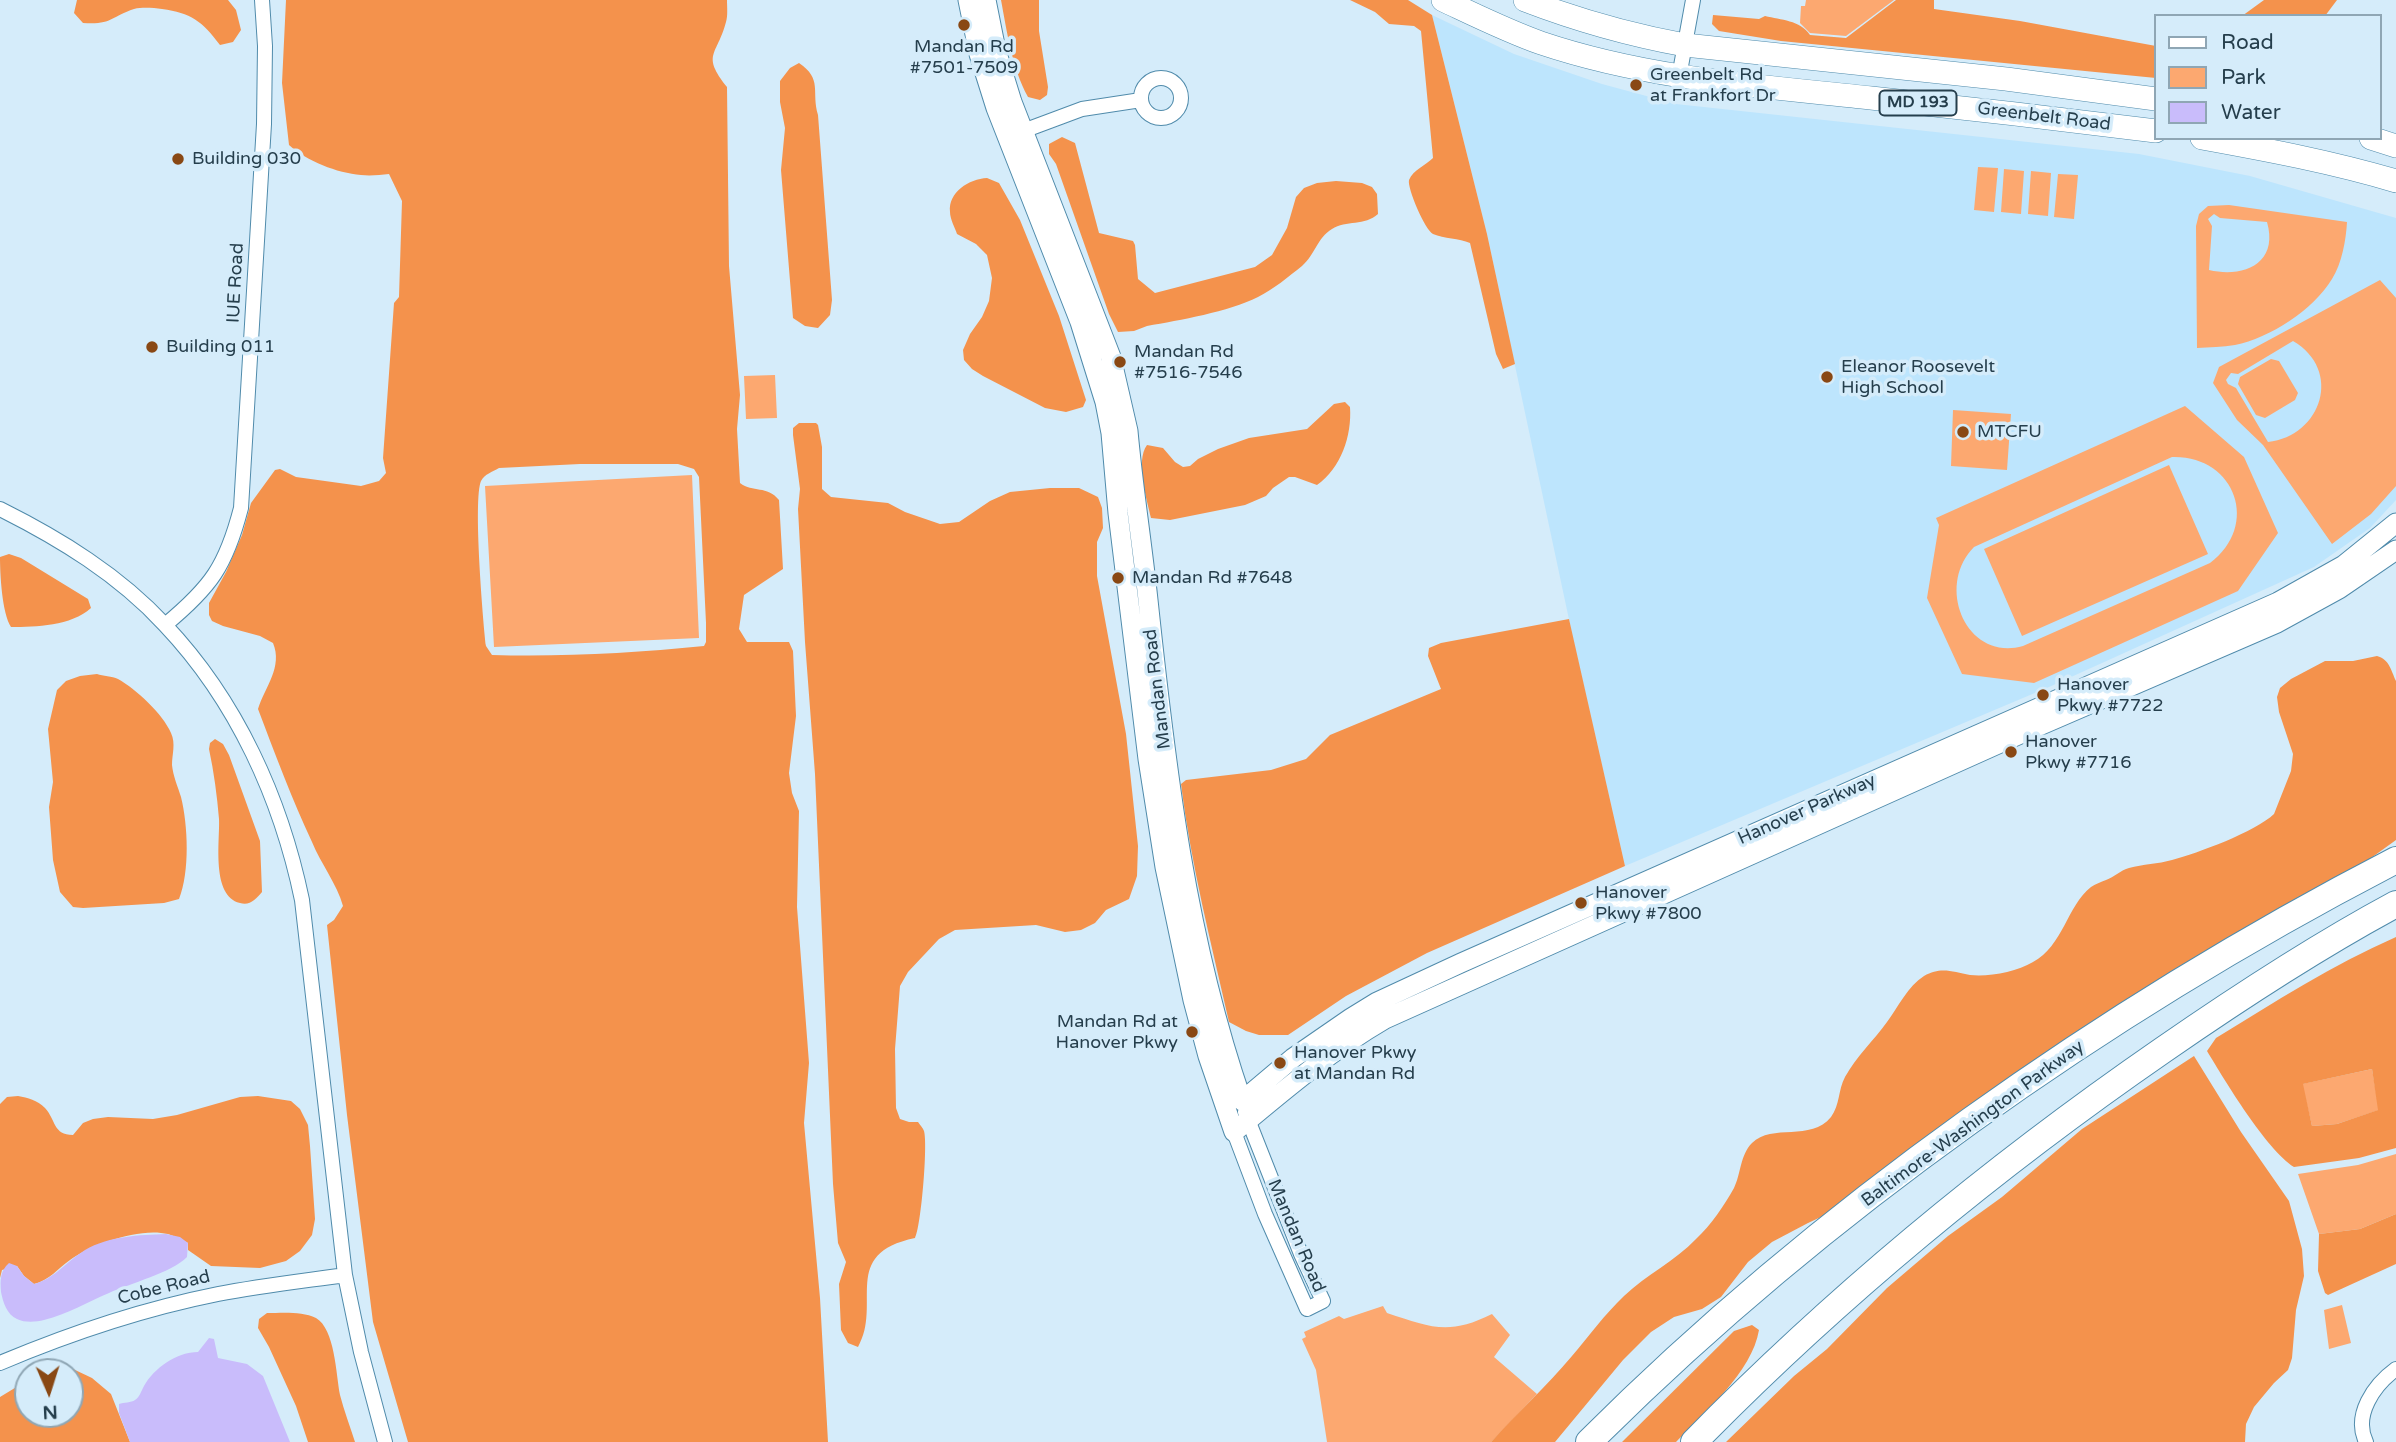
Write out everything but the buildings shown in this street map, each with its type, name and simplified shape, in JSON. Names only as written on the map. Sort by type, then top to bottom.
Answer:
[{"type":"highway","name":"Baltimore-Washington Parkway","points":[[1589,1442],[1685,1352],[1791,1260],[1878,1190],[1954,1134],[2026,1083],[2181,983],[2278,925],[2396,860]]},
{"type":"highway","points":[[1694,1442],[1847,1296],[1908,1243],[2051,1129],[2205,1021],[2396,904]]},
{"type":"main road","name":"Greenbelt Road","points":[[1443,0],[1541,43],[1613,63],[1679,77],[2154,131]]},
{"type":"main road","name":"Greenbelt Road","points":[[1525,0],[1567,16],[1636,36],[1685,45],[2006,79],[2154,99]]},
{"type":"main road","points":[[2213,140],[2297,155],[2396,181]]},
{"type":"main road","points":[[2377,140],[2396,146]]},
{"type":"street","name":"IUE Road","points":[[165,625],[197,599],[225,559],[241,508],[263,136],[265,46],[262,0]]},
{"type":"street","name":"Mandan Road","points":[[968,0],[984,73],[1015,134],[1111,357],[1123,399],[1181,865],[1234,1106],[1270,1226],[1307,1309],[1324,1301],[1241,1126]]},
{"type":"street","name":"Mandan Road","points":[[986,0],[1015,134]]},
{"type":"street","points":[[1679,77],[1693,0]]},
{"type":"street","points":[[1015,134],[1082,109],[1141,100]]},
{"type":"street","points":[[0,509],[52,536],[88,559],[165,625],[210,681],[242,732],[269,788],[293,860],[306,927],[345,1275],[361,1352],[386,1442]]},
{"type":"street","name":"Hanover Parkway","points":[[1234,1106],[1310,1046],[1377,1002],[2278,602],[2344,565],[2396,523]]},
{"type":"street","name":"Hanover Parkway","points":[[1241,1126],[1319,1062],[1385,1019],[1929,775],[2277,623],[2339,589],[2396,550]]},
{"type":"street","name":"Cobe Road","points":[[0,1363],[97,1326],[159,1308],[218,1294],[345,1275]]},
{"type":"street","points":[[2363,1435],[2368,1401],[2383,1378],[2396,1368]]},
{"type":"shaded area","points":[[77,0],[228,0],[236,10],[241,30],[233,42],[220,45],[201,24],[188,16],[148,8],[134,9],[106,22],[83,23],[74,13]]},
{"type":"shaded area","points":[[286,0],[727,0],[727,20],[713,61],[727,87],[729,266],[740,395],[737,429],[740,483],[770,492],[779,500],[783,569],[744,595],[739,629],[747,642],[789,642],[793,651],[796,716],[789,773],[792,793],[799,811],[797,907],[809,1063],[804,1123],[820,1298],[828,1442],[408,1442],[373,1322],[347,1115],[327,925],[334,920],[343,906],[298,809],[258,709],[274,669],[276,652],[273,643],[260,636],[223,626],[212,621],[209,615],[209,603],[242,535],[251,503],[275,470],[280,469],[296,477],[361,486],[379,481],[386,473],[383,458],[394,303],[399,297],[402,201],[389,174],[342,172],[313,161],[289,145],[282,83]],"holes":[[[580,464],[678,464],[694,469],[699,477],[706,623],[704,646],[598,654],[492,655],[486,646],[481,587],[478,535],[481,481],[499,468]]]},
{"type":"shaded area","points":[[1001,0],[1039,0],[1039,31],[1048,87],[1047,95],[1040,100],[1028,97],[1018,74]]},
{"type":"shaded area","points":[[1350,0],[1408,0],[1432,15],[1487,234],[1515,364],[1503,369],[1496,354],[1470,243],[1433,234],[1421,217],[1409,184],[1411,176],[1433,158],[1421,31],[1414,26],[1389,24],[1375,12]]},
{"type":"shaded area","points":[[1896,0],[1934,0],[1934,9],[2020,21],[2154,46],[2154,78],[1781,41],[1719,31],[1712,24],[1713,15],[1759,19],[1765,16],[1796,23],[1810,35],[1846,38]]},
{"type":"shaded area","points":[[2264,0],[2337,0],[2326,14],[2245,14]]},
{"type":"shaded area","name":"MTCFU","points":[[1432,15],[1514,54],[1602,84],[1676,104],[2139,154],[2250,176],[2396,218],[2396,500],[2370,528],[2314,567],[2049,687],[1625,866],[1574,643],[1487,234]]},
{"type":"shaded area","points":[[799,63],[811,75],[815,86],[832,300],[830,315],[818,328],[805,326],[793,318],[781,170],[785,128],[780,102],[780,81],[790,68]]},
{"type":"shaded area","points":[[1062,137],[1075,143],[1099,233],[1133,241],[1138,279],[1155,293],[1255,267],[1272,255],[1287,228],[1296,197],[1304,188],[1317,183],[1336,181],[1362,183],[1372,187],[1377,194],[1378,214],[1367,220],[1332,229],[1302,266],[1258,297],[1218,311],[1134,331],[1118,332],[1109,314],[1056,164],[1049,154],[1049,144]]},
{"type":"shaded area","points":[[987,178],[999,183],[1020,220],[1059,316],[1086,400],[1083,407],[1066,412],[1045,408],[983,376],[964,360],[963,350],[989,301],[992,278],[987,255],[976,244],[957,234],[950,205],[952,198],[961,188],[973,181]]},
{"type":"shaded area","points":[[1345,402],[1350,407],[1347,440],[1333,470],[1317,485],[1289,477],[1266,496],[1245,505],[1170,520],[1151,518],[1142,470],[1147,445],[1163,448],[1175,462],[1183,467],[1190,466],[1218,449],[1249,438],[1307,429],[1334,404]]},
{"type":"shaded area","points":[[799,423],[818,425],[822,447],[822,489],[831,497],[888,503],[940,524],[959,522],[990,501],[1010,492],[1079,488],[1098,497],[1102,508],[1103,528],[1097,542],[1097,576],[1126,734],[1138,846],[1137,876],[1129,899],[1106,910],[1095,923],[1081,930],[1065,932],[1036,925],[955,930],[939,939],[908,972],[900,986],[895,1049],[896,1108],[900,1119],[918,1122],[924,1131],[922,1203],[915,1238],[892,1246],[878,1256],[870,1268],[865,1331],[858,1347],[848,1343],[841,1330],[839,1284],[846,1262],[838,1243],[833,1184],[815,774],[798,509],[800,489],[793,435],[793,428]]},
{"type":"shaded area","points":[[9,554],[21,558],[88,599],[91,608],[74,619],[63,622],[11,627],[4,603],[0,564],[0,557]]},
{"type":"shaded area","points":[[1569,619],[1625,866],[1427,953],[1346,996],[1288,1035],[1259,1035],[1229,1022],[1196,874],[1181,784],[1186,780],[1271,770],[1306,759],[1330,735],[1441,689],[1428,656],[1429,648],[1441,643]]},
{"type":"shaded area","points":[[2377,656],[2387,662],[2396,681],[2396,840],[2278,925],[1879,1190],[1772,1242],[1748,1262],[1721,1297],[1702,1309],[1674,1317],[1651,1332],[1623,1360],[1555,1442],[1491,1442],[1562,1367],[1617,1303],[1688,1247],[1707,1228],[1734,1188],[1745,1153],[1752,1143],[1770,1134],[1813,1129],[1831,1117],[1849,1070],[1918,980],[1936,971],[1985,975],[2026,966],[2051,946],[2076,904],[2093,886],[2126,869],[2172,860],[2211,847],[2265,821],[2274,814],[2291,771],[2293,754],[2279,712],[2277,697],[2280,688],[2325,661],[2353,661]]},
{"type":"shaded area","points":[[97,674],[118,679],[133,689],[155,710],[171,733],[174,745],[173,769],[181,797],[186,834],[185,876],[179,899],[164,903],[83,908],[73,907],[60,892],[53,860],[49,807],[53,782],[48,729],[57,690],[66,681]]},
{"type":"shaded area","points":[[215,739],[223,744],[229,755],[260,841],[262,892],[247,904],[231,898],[221,879],[218,853],[219,819],[209,749],[210,743]]},
{"type":"shaded area","points":[[2396,937],[2396,1148],[2359,1158],[2294,1167],[2271,1146],[2259,1130],[2207,1051],[2216,1038],[2304,984]],"holes":[[[2372,1069],[2378,1110],[2337,1124],[2312,1126],[2303,1084]]]},
{"type":"shaded area","points":[[2194,1056],[2241,1132],[2289,1201],[2302,1249],[2304,1276],[2296,1310],[2292,1358],[2288,1370],[2254,1407],[2246,1424],[2245,1442],[1726,1442],[1794,1376],[1827,1349],[1887,1288],[1948,1236],[2002,1197],[2082,1129]]},
{"type":"shaded area","points":[[18,1096],[39,1103],[49,1113],[58,1130],[73,1135],[83,1123],[93,1119],[153,1119],[240,1097],[258,1096],[291,1101],[300,1109],[308,1125],[315,1219],[312,1235],[300,1251],[286,1261],[260,1268],[211,1266],[188,1250],[188,1243],[157,1232],[117,1238],[91,1248],[34,1284],[17,1266],[2,1270],[0,1278],[0,1104],[7,1097]]},
{"type":"shaded area","points":[[2396,1214],[2396,1264],[2328,1295],[2325,1293],[2318,1271],[2319,1234],[2360,1229]]},
{"type":"shaded area","points":[[267,1313],[305,1314],[316,1318],[322,1324],[331,1342],[340,1395],[355,1442],[308,1442],[296,1406],[258,1328],[259,1319]]},
{"type":"shaded area","points":[[1752,1325],[1759,1330],[1747,1361],[1726,1390],[1676,1442],[1622,1442],[1734,1331]]},
{"type":"shaded area","points":[[84,1374],[111,1394],[130,1442],[0,1442],[0,1397],[14,1388],[14,1428],[84,1428]]},
{"type":"green space","points":[[1806,0],[1894,0],[1846,36],[1810,33],[1800,23],[1801,6],[1805,6]]},
{"type":"green space","points":[[1978,167],[1998,168],[1994,212],[1974,210]]},
{"type":"green space","points":[[2004,169],[2024,171],[2021,214],[2001,212]]},
{"type":"green space","points":[[2031,171],[2051,173],[2048,216],[2028,214]]},
{"type":"green space","points":[[2058,174],[2078,175],[2074,219],[2054,217]]},
{"type":"green space","points":[[2229,205],[2347,222],[2343,251],[2332,279],[2302,312],[2276,329],[2235,345],[2197,348],[2196,226],[2199,214],[2208,206]],"holes":[[[2214,214],[2220,218],[2267,222],[2268,248],[2263,258],[2255,265],[2234,272],[2209,270],[2212,226],[2208,219]]]},
{"type":"green space","points":[[2380,280],[2396,298],[2396,486],[2371,514],[2332,544],[2263,445],[2237,420],[2213,383],[2219,367]],"holes":[[[2293,341],[2308,353],[2318,368],[2320,400],[2313,415],[2302,428],[2287,437],[2268,442],[2236,388],[2226,380],[2231,373],[2238,374]]]},
{"type":"green space","points":[[2271,359],[2279,361],[2298,393],[2295,400],[2265,418],[2256,415],[2238,384],[2240,377]]},
{"type":"green space","points":[[775,375],[777,418],[746,419],[744,376]]},
{"type":"green space","points":[[2185,406],[2244,457],[2278,533],[2238,591],[2034,683],[1962,674],[1927,598],[1939,525],[1936,518]],"holes":[[[2172,457],[2194,459],[2212,467],[2225,480],[2234,495],[2237,512],[2234,530],[2226,547],[2210,563],[2023,646],[2003,648],[1986,643],[1972,632],[1962,617],[1957,600],[1957,581],[1963,563],[1974,547]]]},
{"type":"green space","points":[[1953,410],[2011,414],[2007,470],[1951,466]]},
{"type":"green space","points":[[2169,465],[2208,554],[2022,636],[1984,549]]},
{"type":"green space","points":[[692,475],[699,638],[494,647],[485,486]]},
{"type":"green space","points":[[2372,1069],[2379,1110],[2337,1124],[2312,1126],[2302,1084]]},
{"type":"green space","points":[[2396,1154],[2396,1214],[2360,1229],[2319,1234],[2298,1174],[2358,1165]]},
{"type":"green space","points":[[2342,1305],[2351,1343],[2329,1349],[2324,1310]]},
{"type":"green space","points":[[1383,1306],[1387,1313],[1439,1327],[1463,1325],[1492,1314],[1510,1335],[1494,1357],[1537,1394],[1491,1442],[1327,1442],[1316,1370],[1302,1339],[1306,1337],[1304,1332],[1339,1316],[1344,1319]]},
{"type":"water","points":[[166,1234],[180,1237],[188,1243],[187,1257],[161,1273],[44,1320],[20,1320],[6,1308],[1,1292],[1,1280],[9,1263],[17,1266],[34,1284],[48,1278],[94,1245],[124,1237]]},
{"type":"water","points":[[209,1338],[214,1339],[218,1358],[247,1364],[263,1376],[290,1442],[130,1442],[119,1413],[119,1404],[135,1400],[148,1379],[160,1367],[174,1358],[198,1352]]},
{"type":"place","name":"Mandan Rd #7501-7509","points":[[964,25]]},
{"type":"place","name":"Greenbelt Rd at Frankfort Dr","points":[[1636,85]]},
{"type":"place","name":"Building 030","points":[[178,159]]},
{"type":"place","name":"Building 011","points":[[152,347]]},
{"type":"place","name":"Mandan Rd #7516-7546","points":[[1120,362]]},
{"type":"place","name":"Eleanor Roosevelt High School","points":[[1827,377]]},
{"type":"place","name":"MTCFU","points":[[1963,432]]},
{"type":"place","name":"Mandan Rd #7648","points":[[1118,578]]},
{"type":"place","name":"Hanover Pkwy #7722","points":[[2043,695]]},
{"type":"place","name":"Hanover Pkwy #7716","points":[[2011,752]]},
{"type":"place","name":"Hanover Pkwy #7800","points":[[1581,903]]},
{"type":"place","name":"Mandan Rd at Hanover Pkwy","points":[[1192,1032]]},
{"type":"place","name":"Hanover Pkwy at Mandan Rd","points":[[1280,1063]]}]
